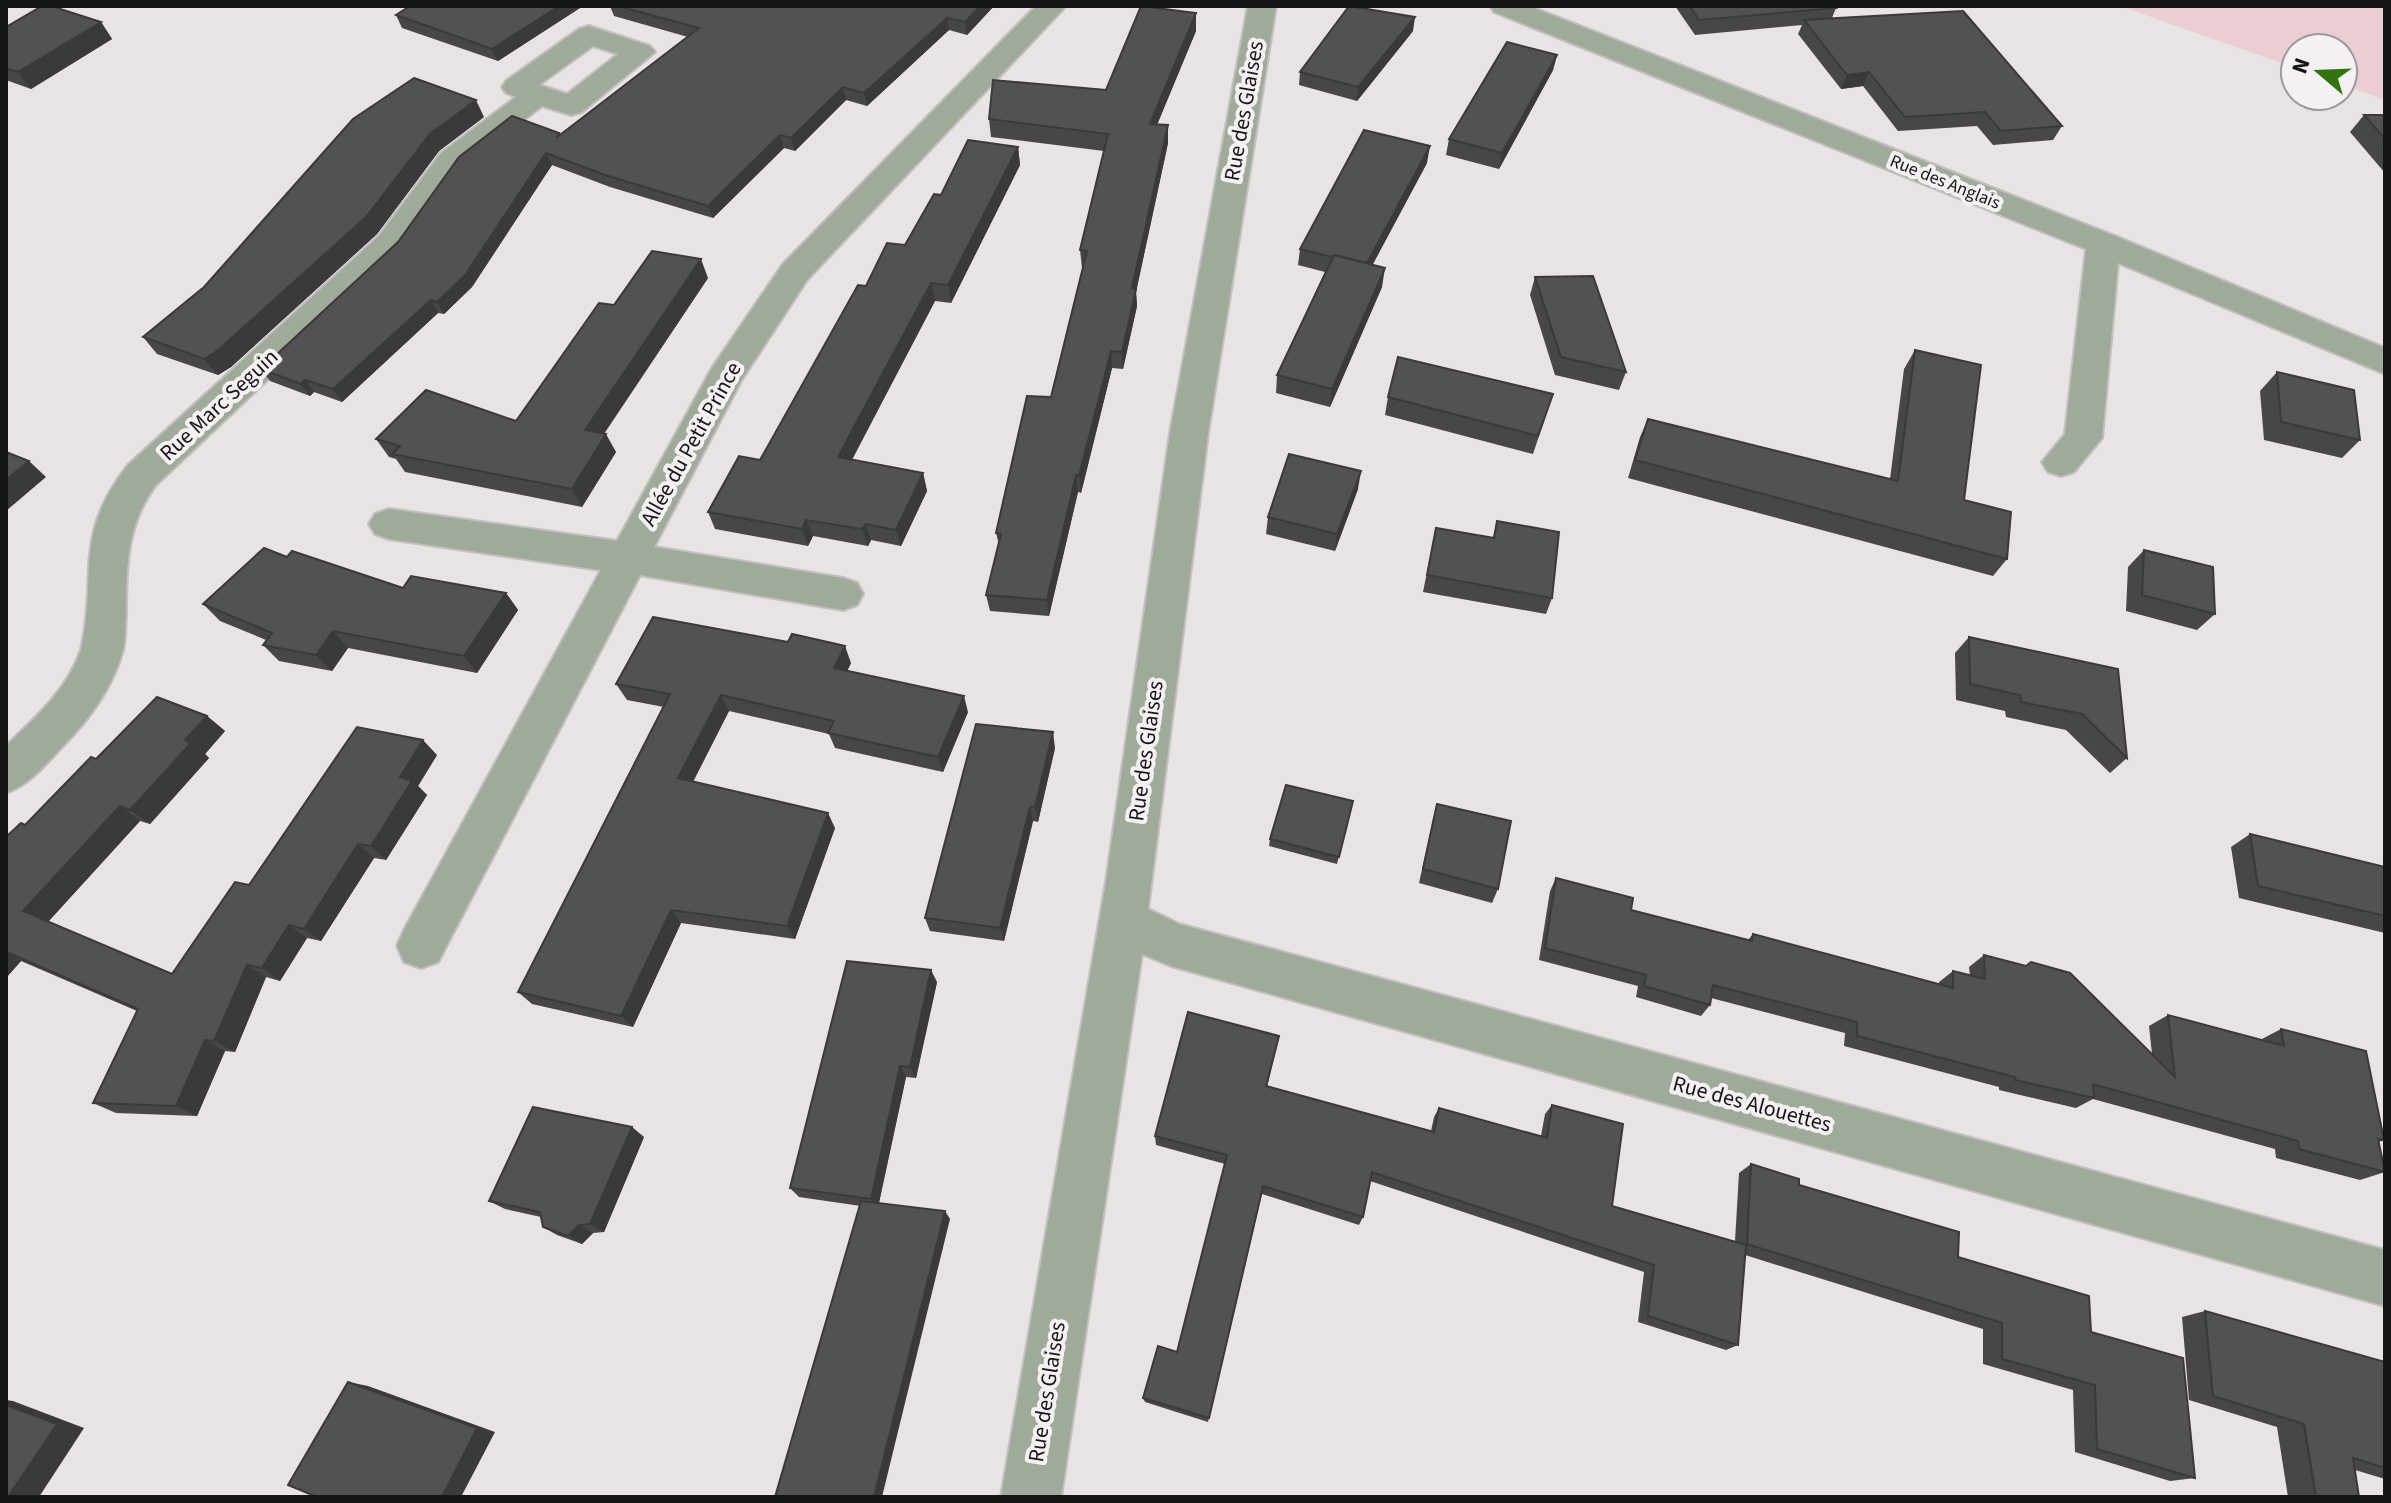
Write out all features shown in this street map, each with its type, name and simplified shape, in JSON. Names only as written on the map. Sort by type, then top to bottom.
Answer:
[{"type":"street","name":"Allée du Petit Prince","points":[[421,946],[725,377],[795,272],[1052,6]]},
{"type":"street","name":"Rue des Glaises","points":[[1031,1497],[1122,920],[1189,433],[1262,6]]},
{"type":"street","name":"Rue des Anglais","points":[[1504,6],[2103,244],[2385,362]]},
{"type":"street","name":"Rue Marc Seguin","points":[[6,774],[72,709],[91,679],[103,648],[111,530],[123,497],[142,475],[391,244],[452,160],[538,95]]},
{"type":"street","points":[[2061,462],[2083,438],[2103,244]]},
{"type":"street","points":[[389,524],[628,558],[843,594]]},
{"type":"street","name":"Rue des Alouettes","points":[[1122,920],[1171,944],[2385,1278]]},
{"type":"shaded area","points":[[2120,6],[2385,6],[2385,100],[2359,91],[2359,32],[2279,32],[2279,62]]},
{"type":"building","points":[[42,6],[101,22],[18,72],[6,68],[6,27]]},
{"type":"building","points":[[410,6],[559,6],[492,49],[396,15]]},
{"type":"building","points":[[618,6],[981,6],[965,22],[947,18],[864,93],[843,87],[791,138],[780,135],[708,206],[605,175],[546,153],[465,275],[437,302],[431,300],[333,389],[305,380],[301,384],[261,369],[398,242],[459,157],[512,116],[559,133],[556,138],[699,28]]},
{"type":"building","points":[[1141,6],[1196,13],[1150,124],[1168,125],[1132,288],[1136,289],[1122,352],[1111,351],[1079,476],[1076,475],[1047,600],[986,595],[1001,534],[996,533],[1027,396],[1051,397],[1087,251],[1080,250],[1108,134],[989,119],[993,80],[1106,90]]},
{"type":"building","points":[[1349,6],[1415,17],[1358,87],[1300,72]]},
{"type":"building","points":[[1690,6],[1834,6],[1836,8],[1699,20]]},
{"type":"building","points":[[1963,11],[2062,126],[2001,131],[1985,112],[1905,117],[1869,72],[1847,75],[1804,20]]},
{"type":"building","points":[[1507,42],[1557,55],[1502,153],[1449,139]]},
{"type":"building","points":[[414,78],[476,100],[430,134],[366,217],[217,351],[204,359],[143,337],[204,287],[353,119]]},
{"type":"building","points":[[2364,115],[2385,115],[2385,139]]},
{"type":"building","points":[[1364,130],[1430,146],[1367,263],[1300,249]]},
{"type":"building","points":[[968,140],[1018,147],[948,285],[931,283],[838,457],[923,473],[896,530],[866,524],[862,529],[806,520],[802,529],[708,512],[739,456],[760,460],[858,285],[866,286],[887,243],[905,245],[934,194],[941,195]]},
{"type":"building","points":[[652,251],[701,259],[585,430],[606,434],[572,489],[392,454],[400,446],[376,439],[426,390],[516,421],[599,303],[614,305]]},
{"type":"building","points":[[1334,255],[1385,268],[1332,389],[1277,375]]},
{"type":"building","points":[[1593,276],[1626,372],[1561,357],[1535,277]]},
{"type":"building","points":[[1915,350],[1981,365],[1964,500],[2011,512],[2007,559],[1635,460],[1648,419],[1898,481]]},
{"type":"building","points":[[1398,357],[1553,394],[1538,436],[1388,397]]},
{"type":"building","points":[[2277,372],[2354,390],[2360,440],[2281,422]]},
{"type":"building","points":[[6,452],[29,461],[6,480]]},
{"type":"building","points":[[1289,454],[1361,471],[1337,534],[1268,517]]},
{"type":"building","points":[[1497,521],[1559,532],[1552,598],[1427,575],[1436,528],[1494,538]]},
{"type":"building","points":[[264,548],[287,557],[292,551],[403,588],[411,576],[506,593],[464,656],[333,631],[316,655],[263,645],[272,633],[203,604]]},
{"type":"building","points":[[2144,550],[2213,567],[2215,614],[2142,595]]},
{"type":"building","points":[[653,617],[788,642],[792,634],[845,646],[834,668],[964,696],[938,757],[828,733],[834,721],[721,695],[678,778],[828,813],[787,926],[671,910],[621,1016],[518,992],[670,694],[616,684]]},
{"type":"building","points":[[1969,637],[2118,669],[2127,758],[2082,714],[2021,702],[2020,695],[1970,684]]},
{"type":"building","points":[[157,697],[207,716],[185,740],[191,743],[130,810],[120,806],[23,911],[172,974],[235,882],[249,885],[357,727],[423,740],[400,777],[412,781],[371,846],[358,844],[304,929],[289,925],[262,968],[247,965],[214,1041],[205,1040],[176,1106],[93,1103],[138,1009],[6,952],[6,837],[21,823],[25,825],[91,757],[96,759]]},
{"type":"building","points":[[976,724],[1053,732],[1035,807],[1030,807],[1000,928],[925,918]]},
{"type":"building","points":[[1286,785],[1353,801],[1339,857],[1270,839]]},
{"type":"building","points":[[1437,804],[1511,821],[1498,889],[1423,869]]},
{"type":"building","points":[[2250,834],[2385,867],[2385,916],[2258,886]]},
{"type":"building","points":[[1556,878],[1633,898],[1631,910],[1752,941],[1753,934],[1953,988],[1953,971],[1985,979],[1984,955],[2026,966],[2031,962],[2070,973],[2175,1077],[2168,1015],[2284,1046],[2281,1029],[2366,1051],[2384,1140],[2378,1139],[2385,1172],[2299,1149],[2298,1141],[2093,1084],[2094,1098],[2015,1080],[2015,1077],[1857,1036],[1857,1022],[1713,985],[1710,1005],[1644,986],[1646,975],[1545,948]]},
{"type":"building","points":[[847,961],[931,970],[910,1067],[900,1066],[871,1199],[790,1188]]},
{"type":"building","points":[[1188,1012],[1279,1036],[1266,1086],[1434,1132],[1439,1108],[1547,1138],[1552,1105],[1623,1124],[1612,1206],[1746,1245],[1738,1345],[1648,1316],[1654,1265],[1372,1172],[1363,1217],[1263,1186],[1209,1418],[1143,1398],[1158,1346],[1177,1352],[1227,1155],[1155,1136]]},
{"type":"building","points":[[533,1107],[632,1127],[590,1224],[579,1225],[568,1236],[543,1227],[540,1212],[489,1201]]},
{"type":"building","points":[[1751,1164],[1799,1179],[1799,1185],[1959,1232],[1958,1257],[2089,1296],[2091,1332],[2183,1358],[2195,1478],[2097,1449],[2095,1385],[2002,1359],[2002,1323],[1747,1244]]},
{"type":"building","points":[[861,1201],[945,1211],[874,1497],[775,1497]]},
{"type":"building","points":[[2205,1311],[2385,1362],[2385,1468],[2353,1458],[2359,1497],[2316,1497],[2304,1424],[2213,1396]]},
{"type":"building","points":[[348,1382],[477,1428],[442,1497],[317,1497],[288,1485]]},
{"type":"building","points":[[6,1405],[57,1424],[8,1497],[6,1497]]}]
